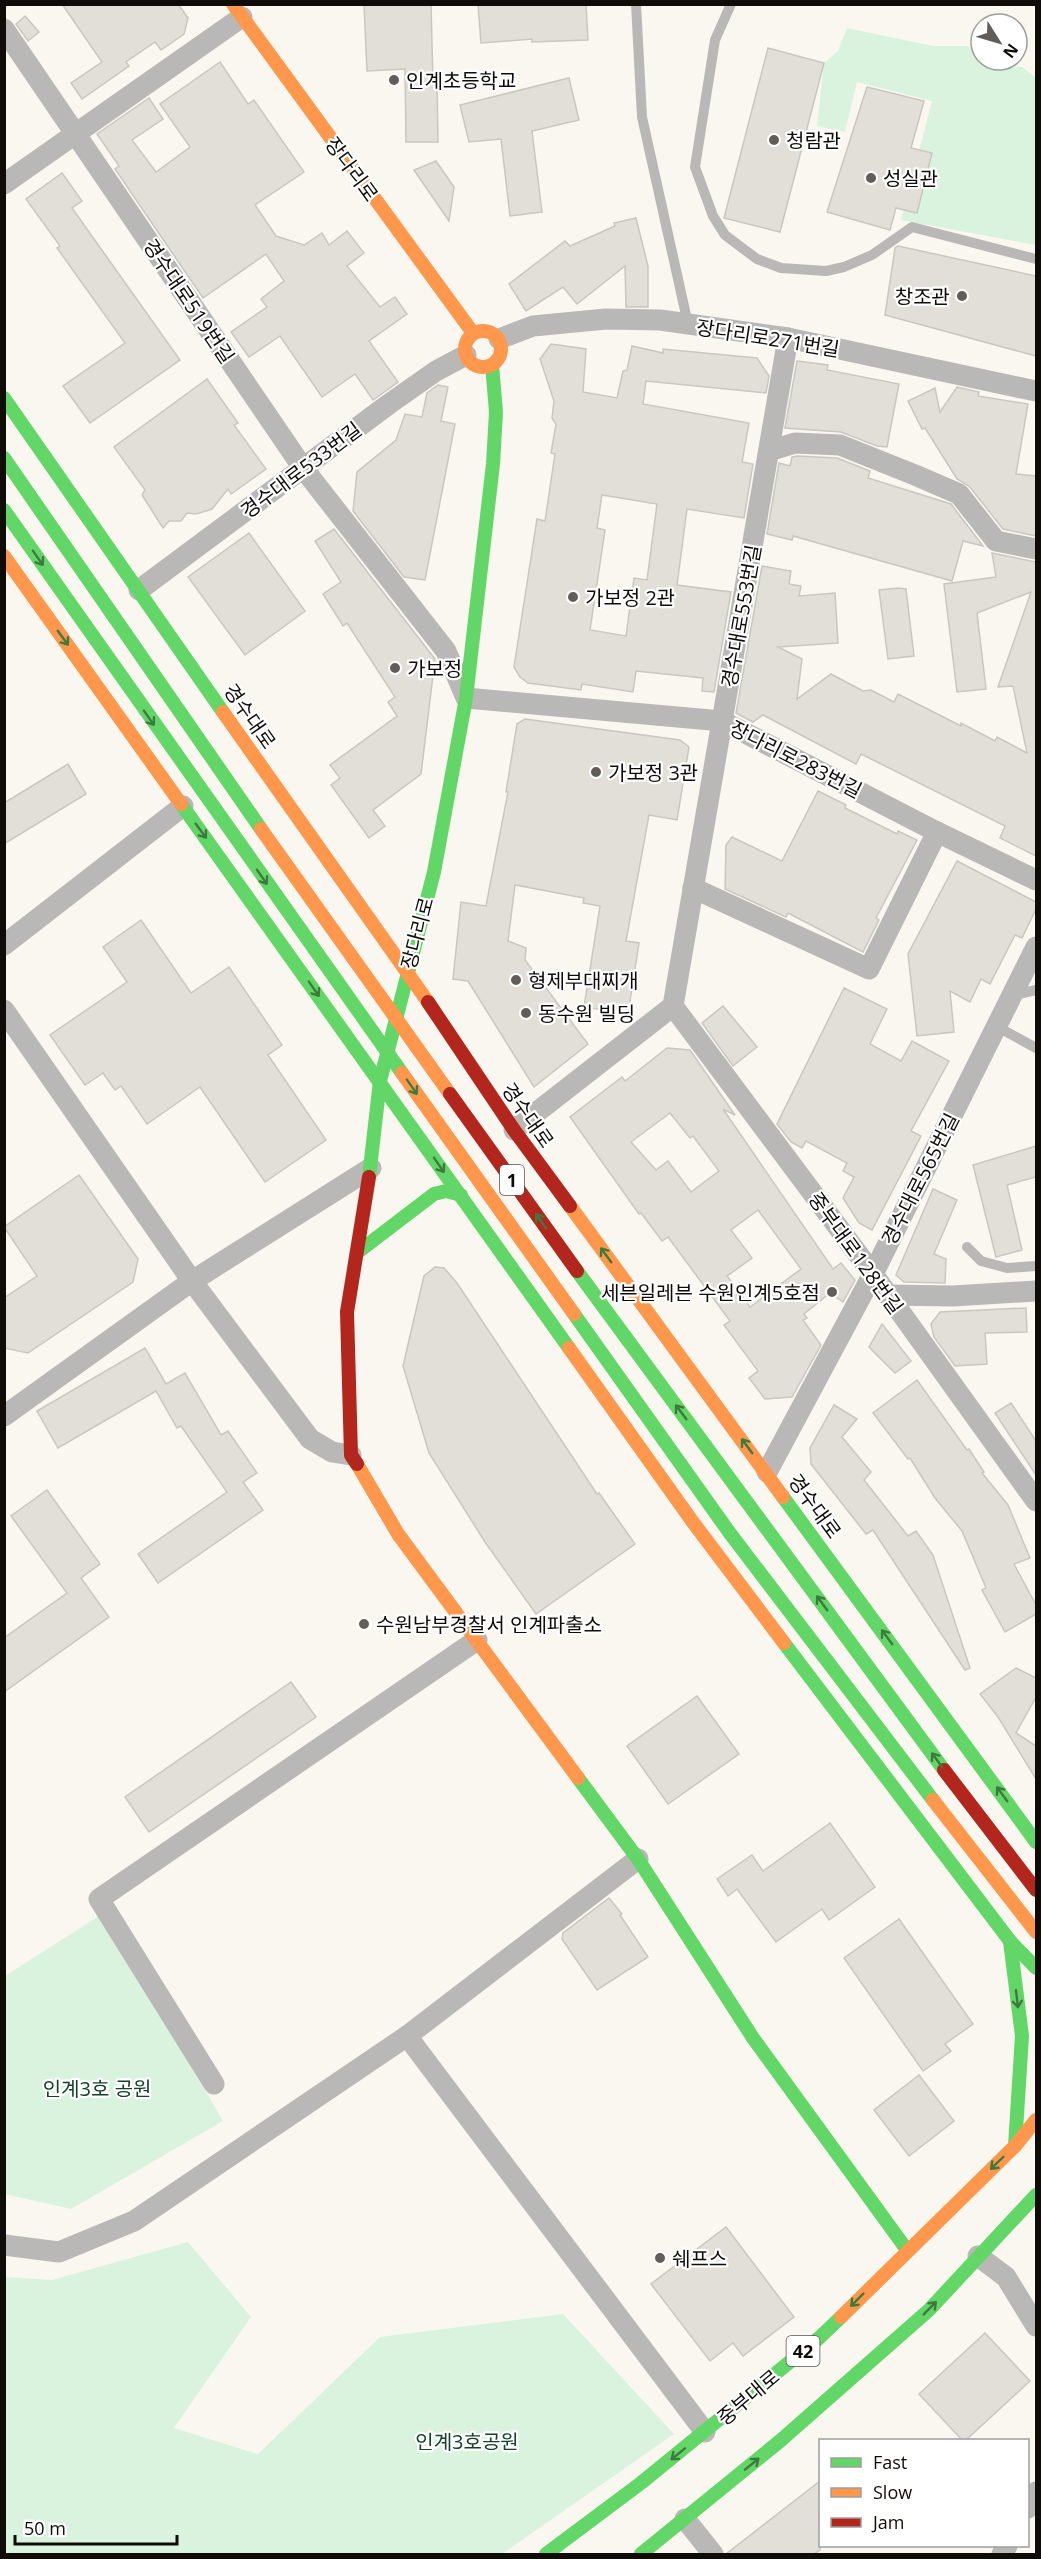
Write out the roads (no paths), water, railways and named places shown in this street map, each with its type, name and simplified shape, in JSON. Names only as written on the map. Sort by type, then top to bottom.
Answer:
[{"type":"main road","name":"장다리로","points":[[237,11],[473,333]]},
{"type":"main road","points":[[485,330],[499,339],[501,350],[492,365],[480,367],[470,361],[466,355],[466,343],[473,333],[485,330]]},
{"type":"main road","name":"장다리로","points":[[351,1455],[347,1312],[371,1168],[380,1081],[434,872],[466,698],[493,464],[496,412],[492,365]]},
{"type":"main road","name":"경수대로","points":[[4,398],[351,896],[407,971],[514,1131],[1036,1842]]},
{"type":"main road","name":"1","points":[[4,458],[238,796],[576,1269],[978,1817],[1036,1890]]},
{"type":"main road","name":"1","points":[[4,510],[722,1523],[838,1678],[1036,1932]]},
{"type":"main road","points":[[4,556],[692,1521],[1010,1941],[1036,1968]]},
{"type":"main road","points":[[357,1252],[434,1194],[446,1191],[461,1195]]},
{"type":"main road","points":[[351,1455],[398,1534],[638,1859],[753,2038],[907,2250]]},
{"type":"main road","points":[[1010,1941],[1022,2036],[1015,2146]]},
{"type":"main road","name":"중부대로","points":[[546,2554],[705,2432],[819,2338],[1015,2146],[1036,2120]]},
{"type":"main road","points":[[641,2554],[780,2441],[929,2310],[1036,2195]]},
{"type":"street","points":[[4,184],[76,134],[237,11]]},
{"type":"street","name":"경수대로519번길","points":[[4,29],[303,468]]},
{"type":"street","name":"장다리로271번길","points":[[499,339],[533,326],[606,319],[660,320],[789,338],[1036,391]]},
{"type":"street","name":"경수대로553번길","points":[[673,1006],[789,338]]},
{"type":"street","name":"경수대로533번길","points":[[139,590],[426,378],[466,355]]},
{"type":"street","points":[[769,451],[795,443],[840,446],[959,494],[996,541],[1036,549]]},
{"type":"street","points":[[303,468],[446,651],[466,698]]},
{"type":"street","name":"장다리로283번길","points":[[466,698],[722,721],[937,832],[1036,880]]},
{"type":"street","points":[[4,945],[183,806]]},
{"type":"street","points":[[693,888],[869,969],[937,832]]},
{"type":"street","name":"경수대로565번길","points":[[766,1472],[873,1274],[1036,947]]},
{"type":"street","points":[[514,1131],[673,1006]]},
{"type":"street","name":"중부대로128번길","points":[[673,1006],[873,1274],[1036,1501]]},
{"type":"street","points":[[4,1010],[192,1281],[310,1439],[332,1452],[351,1455]]},
{"type":"street","points":[[4,1416],[192,1281],[371,1168]]},
{"type":"street","points":[[888,1296],[953,1296],[1036,1291]]},
{"type":"street","points":[[214,2084],[99,1899],[477,1640]]},
{"type":"street","points":[[4,2245],[59,2252],[134,2221],[407,2036],[638,1859]]},
{"type":"street","points":[[407,2036],[705,2432]]},
{"type":"street","points":[[978,2256],[1006,2277],[1036,2326]]},
{"type":"street","points":[[1029,2506],[1036,2492]]},
{"type":"street","points":[[685,2519],[713,2554]]},
{"type":"lane","points":[[636,4],[642,117],[688,324]]},
{"type":"lane","points":[[731,4],[715,40],[695,167],[713,216],[725,235],[757,259],[780,268],[808,271],[844,267],[872,255],[912,227],[1036,259]]},
{"type":"lane","points":[[1013,995],[1036,990]]},
{"type":"lane","points":[[996,1026],[1036,1048]]},
{"type":"lane","points":[[967,1247],[981,1262],[1006,1268],[1036,1266]]},
{"type":"place","name":"인계초등학교","points":[[394,80]]},
{"type":"place","name":"청람관","points":[[774,140]]},
{"type":"place","name":"성실관","points":[[871,178]]},
{"type":"place","name":"창조관","points":[[962,296]]},
{"type":"place","name":"가보정 2관","points":[[573,597]]},
{"type":"place","name":"가보정","points":[[395,668]]},
{"type":"place","name":"가보정 3관","points":[[596,772]]},
{"type":"place","name":"형제부대찌개","points":[[516,980]]},
{"type":"place","name":"동수원 빌딩","points":[[526,1013]]},
{"type":"place","name":"세븐일레븐 수원인계5호점","points":[[832,1292]]},
{"type":"place","name":"수원남부경찰서 인계파출소","points":[[364,1624]]},
{"type":"place","name":"쉐프스","points":[[660,2258]]},
{"type":"park label","name":"인계3호 공원","points":[[97,2088]]},
{"type":"park label","name":"인계3호공원","points":[[467,2441]]}]
